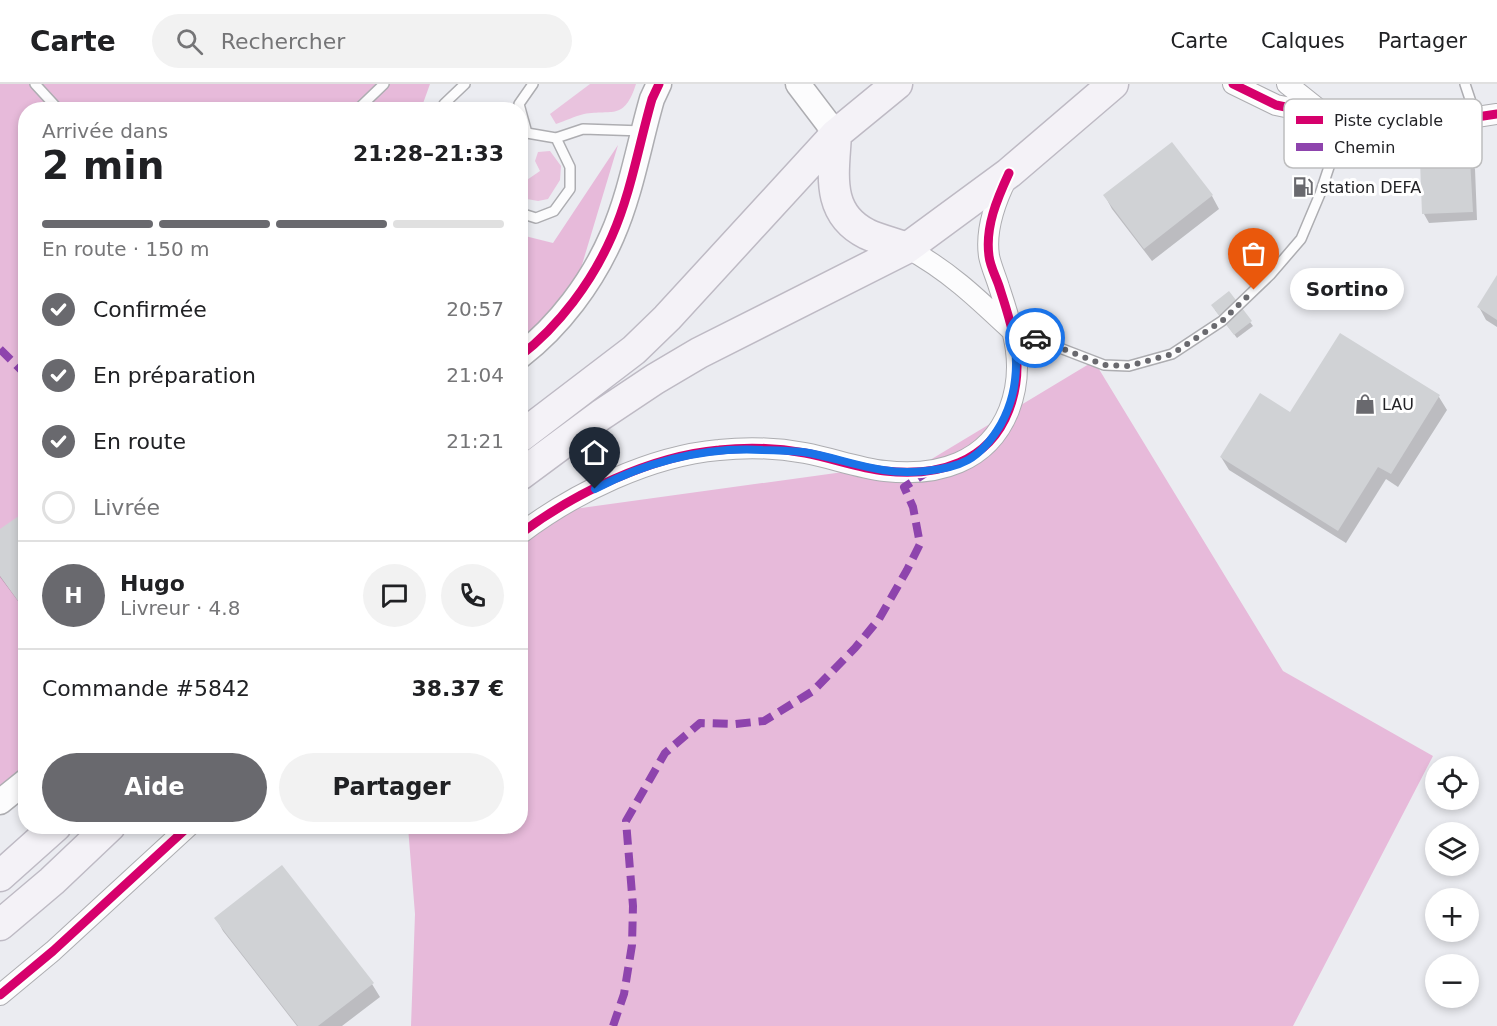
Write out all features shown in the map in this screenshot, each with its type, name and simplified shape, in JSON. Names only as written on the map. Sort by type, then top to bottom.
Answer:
[{"type":"main road","points":[[528,431],[634,350],[667,318],[836,134],[897,84]]},
{"type":"main road","points":[[528,469],[601,415],[673,368],[907,248],[1009,173],[1113,84]]},
{"type":"main road","points":[[836,134],[835,195],[846,218],[868,234],[907,248]]},
{"type":"main road","points":[[0,876],[47,834]]},
{"type":"main road","points":[[0,925],[52,881],[102,834]]},
{"type":"street","points":[[528,348],[562,316],[591,276],[612,236],[624,202],[652,99],[659,84]]},
{"type":"street","points":[[798,84],[836,134]]},
{"type":"street","points":[[1233,84],[1284,107]]},
{"type":"street","points":[[1287,84],[1309,99]]},
{"type":"street","points":[[1482,116],[1497,114]]},
{"type":"street","points":[[528,528],[554,510],[616,478],[677,457],[719,450],[804,453],[885,471],[927,472],[968,460],[992,439],[1008,411],[1017,376],[1017,354],[1013,332],[989,257],[991,218],[1009,173]]},
{"type":"street","points":[[907,248],[934,263],[959,281],[1013,332]]},
{"type":"street","points":[[0,802],[18,787]]},
{"type":"street","points":[[0,995],[53,951],[180,834]]},
{"type":"lane","points":[[35,84],[52,102]]},
{"type":"lane","points":[[365,102],[384,84]]},
{"type":"lane","points":[[446,102],[465,84]]},
{"type":"lane","points":[[520,102],[533,84]]},
{"type":"lane","points":[[1465,84],[1470,99]]},
{"type":"lane","points":[[528,133],[556,138],[583,129],[643,131]]},
{"type":"lane","points":[[528,216],[536,218],[554,211],[570,189],[570,167],[556,138]]},
{"type":"lane","points":[[1013,332],[1026,334],[1104,365],[1129,366],[1172,354],[1222,321],[1270,275],[1301,239],[1320,194],[1325,168]]},
{"type":"shaded area","points":[[0,84],[430,84],[424,102],[18,102],[18,774],[0,788]]},
{"type":"shaded area","points":[[590,84],[636,84],[627,104],[616,111],[584,114],[556,124],[550,114]]},
{"type":"shaded area","points":[[618,145],[569,308],[528,358],[528,237],[553,243]]},
{"type":"shaded area","points":[[550,151],[561,166],[560,180],[548,199],[538,201],[528,199],[528,179],[540,171],[535,161],[538,152]]},
{"type":"shaded area","points":[[1094,361],[1283,671],[1433,756],[1425,756],[1425,771],[1293,1026],[411,1026],[415,914],[409,834],[528,834],[528,541],[545,513],[930,460]]},
{"type":"building","points":[[1172,142],[1213,195],[1144,249],[1103,195]]},
{"type":"building","points":[[1420,168],[1471,168],[1473,212],[1422,214]]},
{"type":"building","points":[[1497,275],[1497,320],[1477,307]]},
{"type":"building","points":[[1229,291],[1252,321],[1234,335],[1211,305]]},
{"type":"building","points":[[1340,333],[1440,395],[1391,474],[1378,467],[1338,531],[1220,457],[1260,393],[1290,412]]},
{"type":"building","points":[[18,517],[18,601],[0,576],[0,529]]},
{"type":"building","points":[[282,865],[374,983],[318,1026],[298,1026],[214,918]]},
{"type":"marked path","points":[[0,349],[18,367]]},
{"type":"marked path","points":[[613,1026],[624,994],[632,945],[633,906],[626,821],[665,753],[700,723],[735,724],[764,721],[813,691],[855,648],[879,619],[920,544],[913,507],[904,487],[926,473]]},
{"type":"cycle path","points":[[528,349],[548,331],[573,302],[604,253],[619,220],[652,99],[659,84]]},
{"type":"cycle path","points":[[1233,84],[1284,107]]},
{"type":"cycle path","points":[[1482,116],[1497,114]]},
{"type":"cycle path","points":[[528,528],[564,504],[614,479],[640,468],[693,454],[740,448],[762,448],[815,455],[875,470],[904,472],[942,468],[959,463],[975,454],[1000,428],[1009,410],[1017,378],[1013,332],[991,264],[988,245],[993,213],[1009,173]]},
{"type":"cycle path","points":[[0,995],[53,951],[180,834]]},
{"type":"way so far","points":[[1035,338],[1104,365],[1129,366],[1172,354],[1222,321],[1254,290]]},
{"type":"place","name":"station DEFA","points":[[1303,187]]},
{"type":"place","name":"Sortino","points":[[1254,290]]},
{"type":"place","name":"LAU","points":[[1365,404]]},
{"type":"route","points":[[595,489],[616,478],[677,457],[719,450],[804,453],[885,471],[927,472],[968,460],[992,439],[1008,411],[1017,376],[1017,354],[1013,332],[1035,338]]}]
